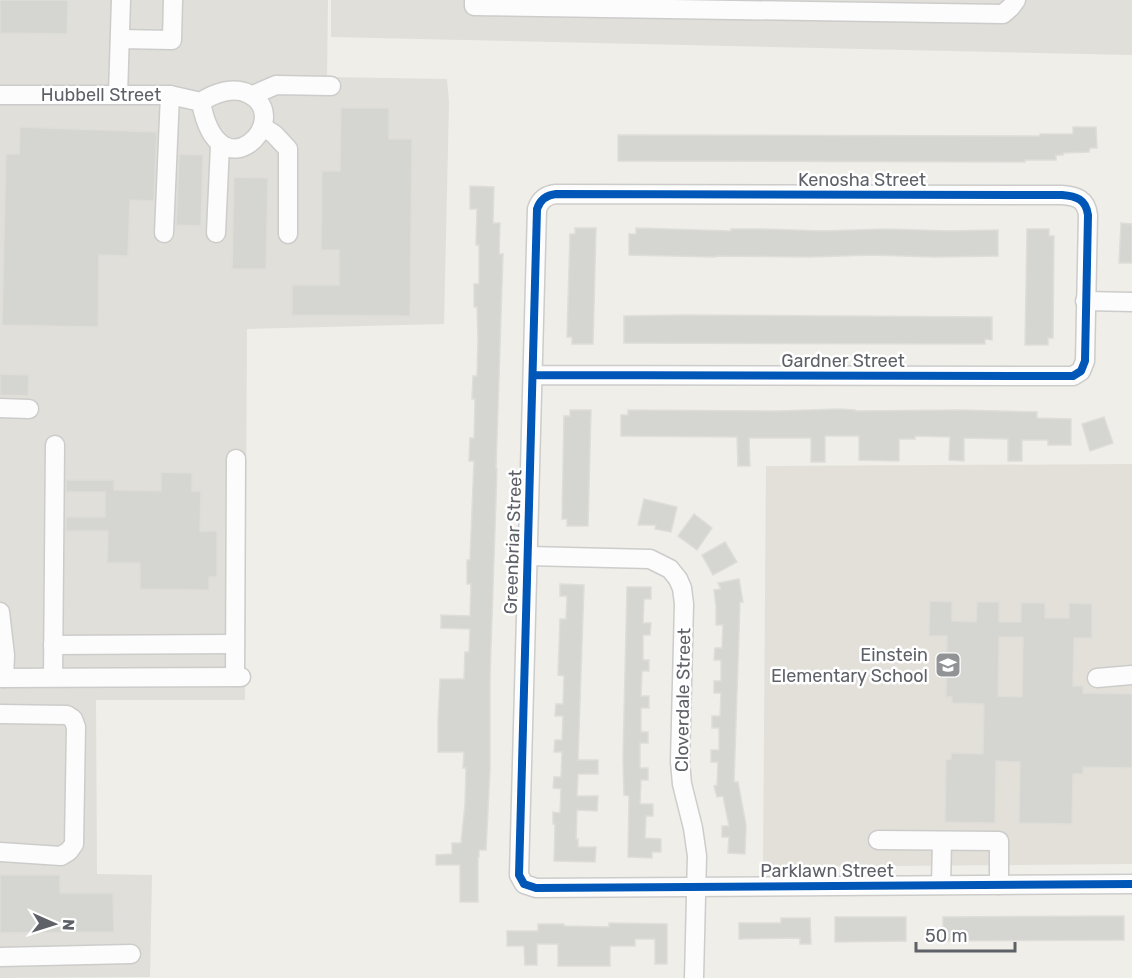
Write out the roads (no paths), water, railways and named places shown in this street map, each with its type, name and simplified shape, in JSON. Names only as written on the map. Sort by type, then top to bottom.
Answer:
[{"type":"street","points":[[118,95],[121,0]]},
{"type":"street","points":[[120,39],[172,40],[173,0]]},
{"type":"street","points":[[474,0],[474,6],[572,4],[845,6],[1003,14],[1016,0]]},
{"type":"street","points":[[253,96],[276,85],[331,86]]},
{"type":"street","points":[[225,91],[245,92],[253,96],[262,108],[260,134],[250,144],[233,148],[220,144],[208,129],[201,102],[225,91]]},
{"type":"street","name":"Hubbell Street","points":[[0,95],[170,95],[201,102]]},
{"type":"street","points":[[164,233],[170,95]]},
{"type":"street","points":[[262,127],[274,134],[288,149],[288,234]]},
{"type":"street","points":[[216,233],[220,144]]},
{"type":"street","name":"Kenosha Street","points":[[541,200],[556,195],[1071,196],[1083,201],[1088,212],[1085,301]]},
{"type":"street","name":"Greenbriar Street","points":[[524,884],[519,875],[537,209],[541,200]]},
{"type":"street","points":[[1085,301],[1132,302]]},
{"type":"street","name":"Gardner Street","points":[[533,375],[1073,376],[1084,366],[1085,301]]},
{"type":"street","points":[[0,408],[29,409]]},
{"type":"street","points":[[53,677],[55,445]]},
{"type":"street","points":[[0,612],[5,655],[2,678],[238,677],[235,644],[236,459]]},
{"type":"street","name":"Cloverdale Street","points":[[528,556],[650,559],[670,569],[682,588],[684,604],[680,762],[684,793],[696,842],[694,978]]},
{"type":"street","points":[[53,645],[235,644]]},
{"type":"street","points":[[1097,678],[1132,675]]},
{"type":"street","points":[[0,714],[67,715],[73,719],[75,728],[74,844],[61,856],[0,852]]},
{"type":"street","points":[[878,840],[999,841],[999,885]]},
{"type":"street","points":[[941,885],[942,841]]},
{"type":"street","name":"Parklawn Street","points":[[524,884],[536,888],[1132,884]]},
{"type":"street","points":[[0,957],[131,954]]},
{"type":"place","name":"Einstein Elementary School","points":[[948,665]]}]
